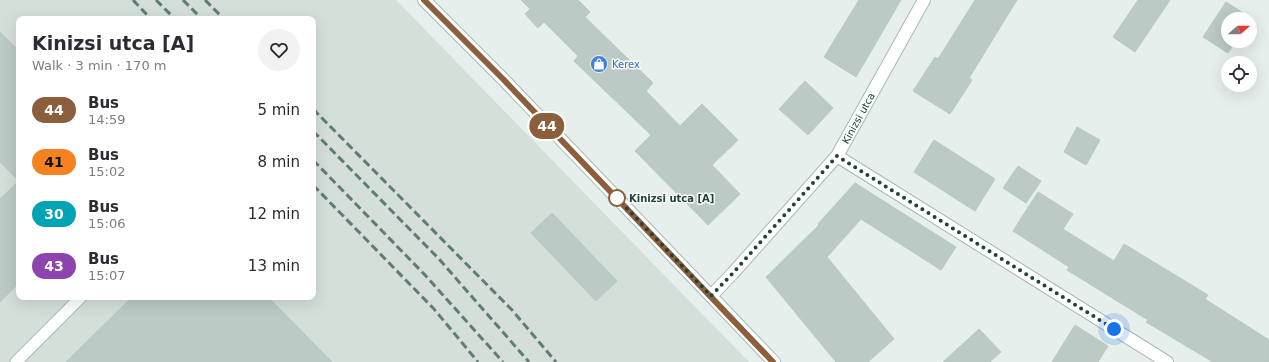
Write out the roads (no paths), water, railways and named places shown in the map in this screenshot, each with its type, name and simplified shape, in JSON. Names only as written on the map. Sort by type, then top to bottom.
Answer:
[{"type":"street","points":[[424,0],[503,79],[774,362]]},
{"type":"street","name":"Kinizsi utca","points":[[711,296],[837,156],[924,0]]},
{"type":"street","points":[[837,156],[1167,362]]},
{"type":"lane","points":[[16,362],[78,300]]},
{"type":"railway","points":[[133,0],[148,16]]},
{"type":"railway","points":[[156,0],[172,16]]},
{"type":"railway","points":[[183,0],[199,16]]},
{"type":"railway","points":[[205,0],[221,16]]},
{"type":"railway","points":[[316,112],[512,310],[556,362]]},
{"type":"railway","points":[[316,134],[439,259],[529,362]]},
{"type":"railway","points":[[316,163],[425,275],[503,362]]},
{"type":"railway","points":[[316,188],[434,309],[478,362]]},
{"type":"place","name":"Kerex","points":[[599,64]]},
{"type":"place","name":"Kinizsi utca [A]","points":[[617,198]]}]
